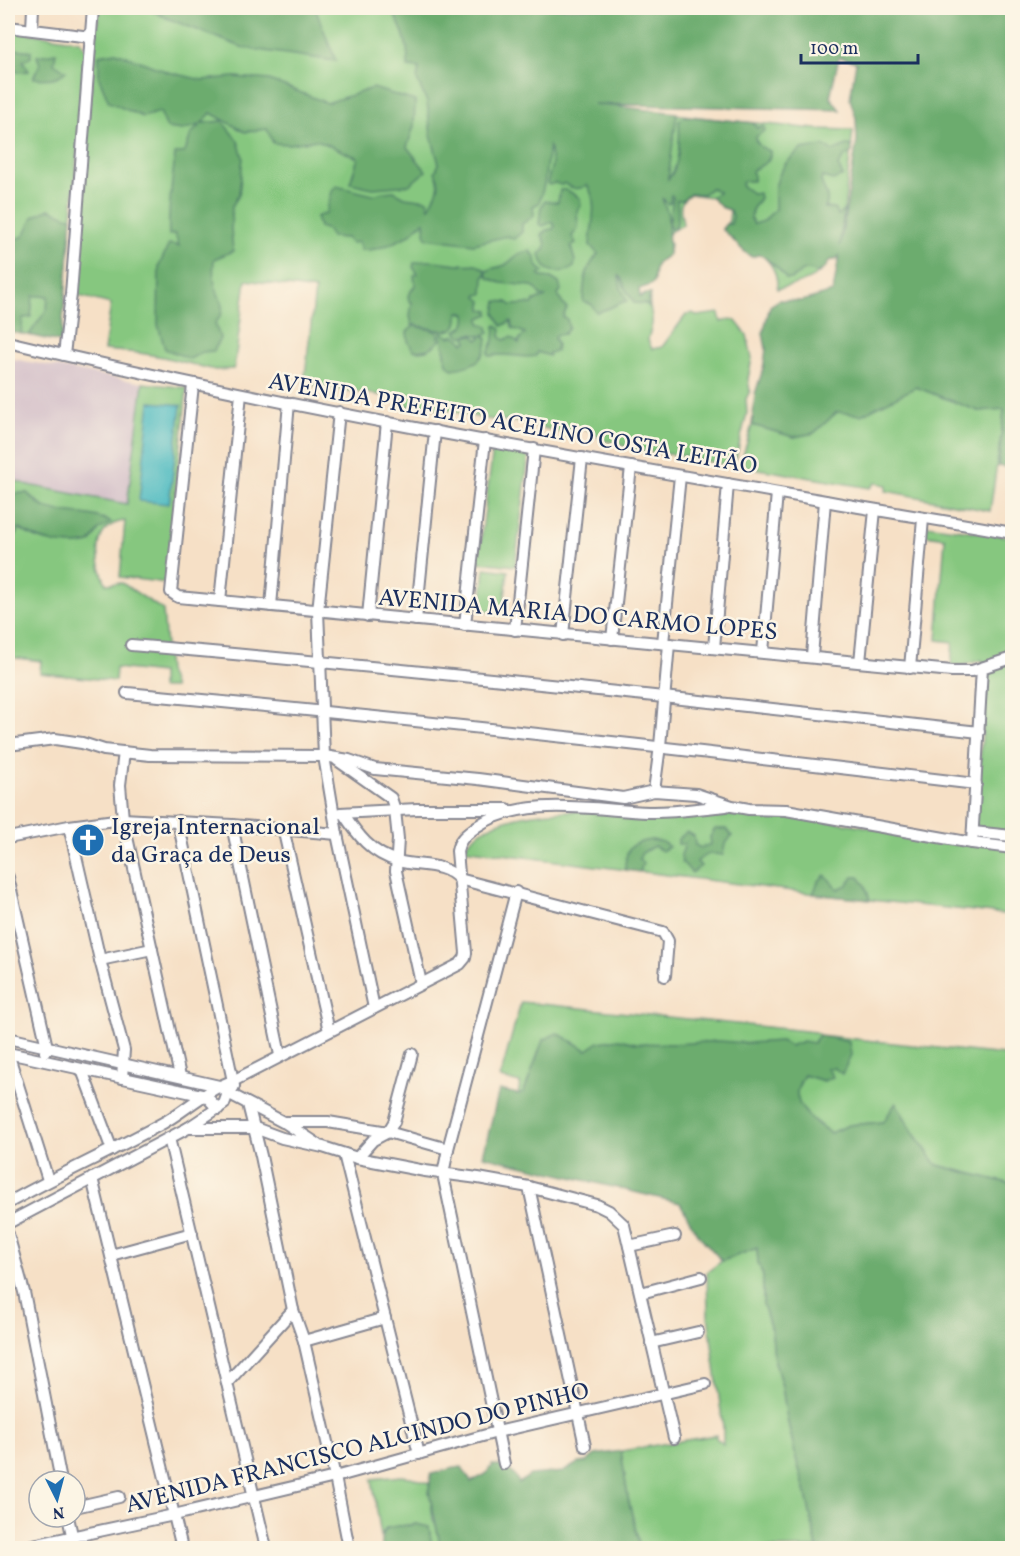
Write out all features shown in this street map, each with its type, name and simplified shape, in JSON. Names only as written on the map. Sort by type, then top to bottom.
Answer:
[{"type":"street","points":[[32,29],[33,8]]},
{"type":"street","points":[[64,355],[71,294],[93,8]]},
{"type":"street","points":[[8,27],[91,36]]},
{"type":"street","name":"AVENIDA PREFEITO ACELINO COSTA LEITÃO","points":[[8,342],[193,385],[387,422],[680,476],[1012,533]]},
{"type":"street","name":"AVENIDA MARIA DO CARMO LOPES","points":[[193,385],[171,592],[178,597],[963,672],[1012,658]]},
{"type":"street","points":[[220,601],[241,394]]},
{"type":"street","points":[[272,606],[289,403]]},
{"type":"street","points":[[339,412],[318,611],[323,711],[328,756],[339,813],[337,834],[374,1008]]},
{"type":"street","points":[[368,616],[387,422]]},
{"type":"street","points":[[416,620],[435,430]]},
{"type":"street","points":[[465,625],[485,440]]},
{"type":"street","points":[[515,630],[534,449]]},
{"type":"street","points":[[563,635],[582,458]]},
{"type":"street","points":[[612,639],[631,467]]},
{"type":"street","points":[[654,791],[665,696],[666,644],[680,476]]},
{"type":"street","points":[[714,648],[728,484]]},
{"type":"street","points":[[764,652],[777,493]]},
{"type":"street","points":[[812,656],[825,501]]},
{"type":"street","points":[[860,662],[874,510]]},
{"type":"street","points":[[910,668],[923,519]]},
{"type":"street","points":[[132,645],[322,661],[665,696],[978,732]]},
{"type":"street","points":[[973,838],[982,668]]},
{"type":"street","points":[[127,693],[660,746],[976,784]]},
{"type":"street","points":[[8,745],[55,739],[124,752],[230,757],[328,756],[375,769],[478,778],[623,798],[654,791],[696,794],[749,809],[786,810],[973,838],[1012,848]]},
{"type":"street","points":[[124,752],[120,785],[123,819],[180,1076]]},
{"type":"street","points":[[328,756],[391,798],[395,810],[398,839],[396,871],[421,983]]},
{"type":"street","points":[[339,813],[583,806],[649,812],[732,806]]},
{"type":"street","points":[[8,1203],[48,1180],[166,1122],[206,1096],[229,1087],[244,1074],[460,964],[466,953],[457,851],[461,839],[497,816],[522,809]]},
{"type":"street","points":[[339,813],[369,847],[396,861],[445,868],[454,872],[459,879],[663,932],[668,941],[665,976]]},
{"type":"street","points":[[8,838],[69,826],[123,819],[283,828],[337,834]]},
{"type":"street","points":[[8,1223],[188,1128],[224,1104],[229,1087],[178,821]]},
{"type":"street","points":[[232,825],[280,1055]]},
{"type":"street","points":[[69,826],[100,960],[124,1050],[122,1078]]},
{"type":"street","points":[[283,828],[328,1031]]},
{"type":"street","points":[[973,838],[1012,836]]},
{"type":"street","points":[[8,877],[47,1047],[42,1060]]},
{"type":"street","points":[[504,1464],[443,1174],[516,892]]},
{"type":"street","points":[[100,960],[152,949]]},
{"type":"street","points":[[8,1038],[229,1087],[248,1104],[284,1122],[323,1147]]},
{"type":"street","points":[[48,1180],[8,1053],[206,1096],[218,1109]]},
{"type":"street","points":[[357,1158],[373,1140],[387,1132],[398,1111],[412,1054]]},
{"type":"street","points":[[82,1070],[112,1150]]},
{"type":"street","points":[[248,1104],[293,1310],[304,1341],[335,1477],[349,1548]]},
{"type":"street","points":[[284,1122],[328,1122],[387,1132],[448,1149]]},
{"type":"street","points":[[188,1128],[255,1128],[282,1138],[323,1147],[357,1158],[529,1187],[609,1210],[624,1225],[674,1438]]},
{"type":"street","points":[[169,1138],[266,1548]]},
{"type":"street","points":[[344,1154],[420,1454]]},
{"type":"street","points":[[92,1178],[182,1548]]},
{"type":"street","points":[[529,1187],[585,1446]]},
{"type":"street","points":[[111,1255],[192,1233]]},
{"type":"street","points":[[8,1234],[24,1292],[59,1469]]},
{"type":"street","points":[[629,1246],[675,1236]]},
{"type":"street","points":[[641,1293],[701,1277]]},
{"type":"street","points":[[227,1383],[293,1310]]},
{"type":"street","points":[[304,1341],[385,1318]]},
{"type":"street","points":[[651,1343],[698,1332]]},
{"type":"street","name":"AVENIDA FRANCISCO ALCINDO DO PINHO","points":[[19,1548],[335,1477],[497,1432],[705,1384]]},
{"type":"street","points":[[87,1505],[118,1497]]},
{"type":"street","points":[[71,1529],[75,1548]]},
{"type":"shaded area","points":[[8,358],[143,383],[127,504],[28,485],[8,477]]},
{"type":"green space","points":[[99,8],[465,8],[409,67],[419,67],[581,103],[816,129],[853,130],[839,256],[835,260],[830,260],[820,272],[799,283],[777,289],[775,274],[768,261],[760,254],[752,257],[722,229],[729,221],[730,210],[721,207],[711,197],[690,194],[681,204],[683,225],[671,231],[667,237],[670,243],[669,254],[656,266],[653,282],[639,289],[640,297],[651,294],[649,302],[652,326],[648,340],[652,349],[662,347],[686,315],[693,313],[697,316],[719,313],[721,322],[731,319],[736,321],[747,335],[752,358],[748,379],[750,391],[746,399],[747,413],[735,462],[718,463],[633,449],[602,441],[595,433],[582,427],[577,429],[574,436],[521,422],[485,419],[445,409],[407,406],[401,397],[304,384],[315,290],[246,280],[234,369],[215,370],[163,357],[104,350],[111,304],[75,295],[84,211],[87,134]]},
{"type":"green space","points":[[146,8],[315,8],[336,61],[244,48]]},
{"type":"green space","points":[[389,8],[1012,8],[1012,468],[998,466],[1004,409],[978,411],[916,387],[861,415],[837,412],[814,433],[794,437],[752,425],[755,394],[763,369],[766,349],[763,333],[770,306],[779,300],[802,301],[833,292],[839,256],[835,260],[830,260],[824,269],[817,273],[806,270],[792,279],[786,279],[760,254],[752,257],[748,254],[722,229],[726,224],[731,224],[733,216],[730,210],[721,207],[711,197],[719,192],[711,188],[703,194],[690,194],[682,200],[677,200],[678,219],[676,226],[671,229],[669,224],[673,197],[671,195],[668,204],[662,198],[668,214],[669,254],[656,266],[653,283],[639,289],[640,297],[651,294],[649,307],[646,304],[634,303],[619,276],[627,301],[596,312],[591,304],[583,302],[586,276],[598,254],[590,245],[593,199],[587,185],[576,188],[565,183],[549,185],[547,183],[552,165],[549,145],[544,185],[539,203],[533,206],[534,216],[522,224],[522,232],[514,239],[507,236],[474,244],[426,238],[424,222],[409,235],[379,248],[367,250],[361,250],[358,242],[352,243],[346,238],[331,237],[328,230],[319,227],[316,217],[326,213],[332,191],[336,186],[373,195],[394,191],[405,197],[427,200],[429,208],[438,190],[435,172],[439,164],[431,135],[427,102],[417,80],[419,68],[408,67],[406,43]],"holes":[[[839,57],[856,62],[850,99],[856,118],[857,141],[840,246],[844,210],[838,215],[834,208],[825,208],[827,198],[821,181],[822,177],[833,180],[843,176],[838,166],[843,158],[852,152],[852,146],[847,145],[832,151],[822,146],[801,149],[786,163],[779,175],[775,187],[775,209],[764,221],[754,224],[751,219],[752,210],[760,198],[759,193],[753,194],[741,185],[744,181],[753,181],[752,171],[769,159],[770,151],[761,147],[756,141],[756,137],[765,130],[763,126],[757,128],[753,123],[686,116],[679,121],[677,160],[668,179],[677,113],[594,104],[840,110],[830,97]]]},
{"type":"green space","points":[[8,30],[80,41],[86,51],[61,342],[8,331]]},
{"type":"green space","points":[[17,49],[31,51],[31,57],[23,61],[29,71],[18,72],[8,67],[8,55]]},
{"type":"green space","points":[[116,52],[168,72],[202,80],[235,77],[269,80],[327,103],[373,88],[415,101],[414,126],[407,147],[426,171],[409,185],[373,188],[350,183],[358,158],[317,140],[289,144],[273,143],[267,129],[245,132],[211,113],[202,123],[222,121],[238,141],[243,157],[239,195],[232,206],[233,251],[214,259],[214,281],[222,306],[221,314],[215,323],[220,338],[214,351],[202,352],[190,359],[165,349],[158,325],[159,266],[169,244],[179,246],[175,234],[169,235],[169,205],[175,154],[185,152],[191,134],[200,125],[182,130],[167,128],[160,112],[143,117],[109,102],[99,78],[99,55]]},
{"type":"green space","points":[[56,53],[54,63],[66,71],[47,79],[33,78],[40,64],[37,56]]},
{"type":"green space","points":[[560,190],[567,190],[580,198],[581,206],[577,211],[578,229],[572,236],[576,243],[571,247],[575,261],[574,267],[557,272],[545,267],[540,253],[545,250],[546,244],[542,235],[546,230],[553,229],[555,226],[552,222],[543,226],[539,224],[541,207],[545,201],[558,202]]},
{"type":"green space","points":[[49,209],[72,218],[61,342],[29,335],[47,309],[48,296],[33,296],[31,317],[23,318],[21,334],[8,331],[8,242],[24,236],[33,217]]},
{"type":"green space","points":[[530,251],[538,267],[544,272],[539,274],[541,277],[551,278],[559,283],[561,290],[558,294],[567,308],[563,317],[567,319],[569,328],[564,334],[556,335],[554,338],[557,343],[556,351],[549,353],[549,356],[537,352],[536,356],[530,357],[490,356],[488,353],[494,340],[495,326],[497,325],[501,330],[500,336],[504,340],[511,337],[519,343],[525,333],[512,328],[511,321],[502,326],[495,313],[497,301],[511,305],[532,304],[546,297],[540,296],[532,286],[501,283],[488,278],[486,272],[483,294],[477,297],[482,301],[482,309],[489,311],[489,314],[480,318],[480,323],[488,327],[489,332],[484,335],[487,339],[486,347],[477,362],[452,369],[447,364],[442,338],[422,351],[413,350],[408,341],[407,332],[415,325],[412,325],[410,316],[412,302],[409,301],[408,296],[415,285],[414,275],[418,274],[413,267],[414,263],[430,261],[476,264],[487,271],[505,265],[518,254]],"holes":[[[459,312],[466,314],[464,325],[456,331],[461,337],[471,334],[482,336],[478,340],[473,335],[466,336],[467,342],[464,343],[455,335],[449,337],[442,332],[439,337],[435,331],[416,325],[441,331],[452,329],[457,324]]]},
{"type":"green space","points":[[143,383],[187,388],[166,583],[120,577],[125,521],[106,529],[101,537],[100,565],[106,584],[122,583],[163,610],[168,671],[174,688],[161,688],[161,673],[116,668],[115,681],[40,673],[41,661],[8,657],[8,532],[16,535],[18,528],[52,543],[81,545],[90,543],[99,530],[67,513],[44,507],[27,493],[8,494],[8,478],[28,485],[127,504]]},
{"type":"green space","points":[[916,387],[978,411],[1005,409],[990,511],[886,491],[887,485],[875,483],[870,488],[740,466],[752,425],[794,437],[814,433],[837,412]]},
{"type":"green space","points":[[493,449],[529,453],[515,566],[478,562]]},
{"type":"green space","points":[[27,493],[46,508],[95,516],[111,522],[99,530],[90,543],[81,545],[53,543],[18,528],[16,535],[8,532],[8,494]]},
{"type":"green space","points":[[927,525],[1012,537],[1012,915],[832,896],[462,849],[481,831],[508,819],[539,813],[574,811],[701,816],[792,816],[972,845],[988,673],[982,660],[964,665],[951,665],[953,642],[937,640],[945,538],[926,535]]},
{"type":"green space","points":[[485,568],[508,571],[503,613],[481,610]]},
{"type":"green space","points":[[715,829],[726,829],[732,836],[725,844],[723,855],[706,855],[697,862],[701,866],[692,873],[682,862],[681,855],[685,844],[678,844],[678,839],[687,832],[694,836],[695,845],[701,848],[711,844],[710,837]]},
{"type":"green space","points":[[652,840],[663,842],[669,847],[662,851],[654,846],[642,853],[639,859],[643,863],[640,872],[625,870],[628,851],[639,842]]},
{"type":"green space","points":[[825,875],[838,889],[847,885],[853,877],[859,877],[865,885],[870,900],[813,894],[818,882]]},
{"type":"green space","points":[[521,1002],[816,1032],[819,1035],[1004,1055],[1012,1024],[1012,1184],[937,1165],[914,1134],[896,1103],[884,1122],[849,1125],[830,1133],[804,1111],[797,1093],[804,1075],[824,1081],[826,1067],[834,1068],[822,1042],[529,1085],[524,1089],[524,1102],[516,1108],[520,1083],[500,1078]]},
{"type":"green space","points":[[557,1033],[587,1050],[599,1042],[619,1039],[636,1043],[676,1044],[781,1041],[790,1046],[803,1041],[813,1043],[819,1035],[849,1042],[851,1055],[842,1074],[834,1068],[827,1068],[833,1077],[824,1081],[804,1075],[799,1084],[797,1091],[800,1106],[814,1121],[830,1133],[849,1125],[883,1122],[896,1103],[914,1134],[937,1165],[1012,1184],[1012,1548],[817,1548],[787,1418],[782,1386],[774,1359],[772,1333],[763,1304],[763,1276],[758,1262],[757,1248],[722,1261],[696,1232],[680,1203],[483,1156],[499,1090],[518,1094],[524,1092],[543,1040]]},
{"type":"green space","points":[[757,1248],[758,1262],[763,1276],[763,1304],[772,1333],[774,1359],[782,1386],[787,1418],[817,1548],[640,1548],[628,1498],[621,1451],[716,1435],[716,1438],[723,1444],[723,1427],[708,1315],[707,1272],[722,1261]]},
{"type":"green space","points":[[621,1451],[628,1498],[640,1548],[441,1548],[429,1492],[431,1474],[462,1467],[471,1482],[486,1474],[492,1465],[497,1465],[508,1470],[519,1483],[530,1475],[563,1472],[578,1463],[586,1462],[595,1455]]},
{"type":"green space","points":[[401,1476],[429,1483],[433,1519],[441,1548],[432,1548],[429,1527],[416,1524],[386,1528],[381,1536],[372,1479]]},
{"type":"green space","points":[[416,1524],[429,1527],[432,1548],[382,1548],[382,1539],[387,1529]]},
{"type":"water","points":[[150,402],[181,405],[169,504],[139,501]]},
{"type":"place","name":"Igreja Internacional da Graça de Deus","points":[[88,840]]}]
